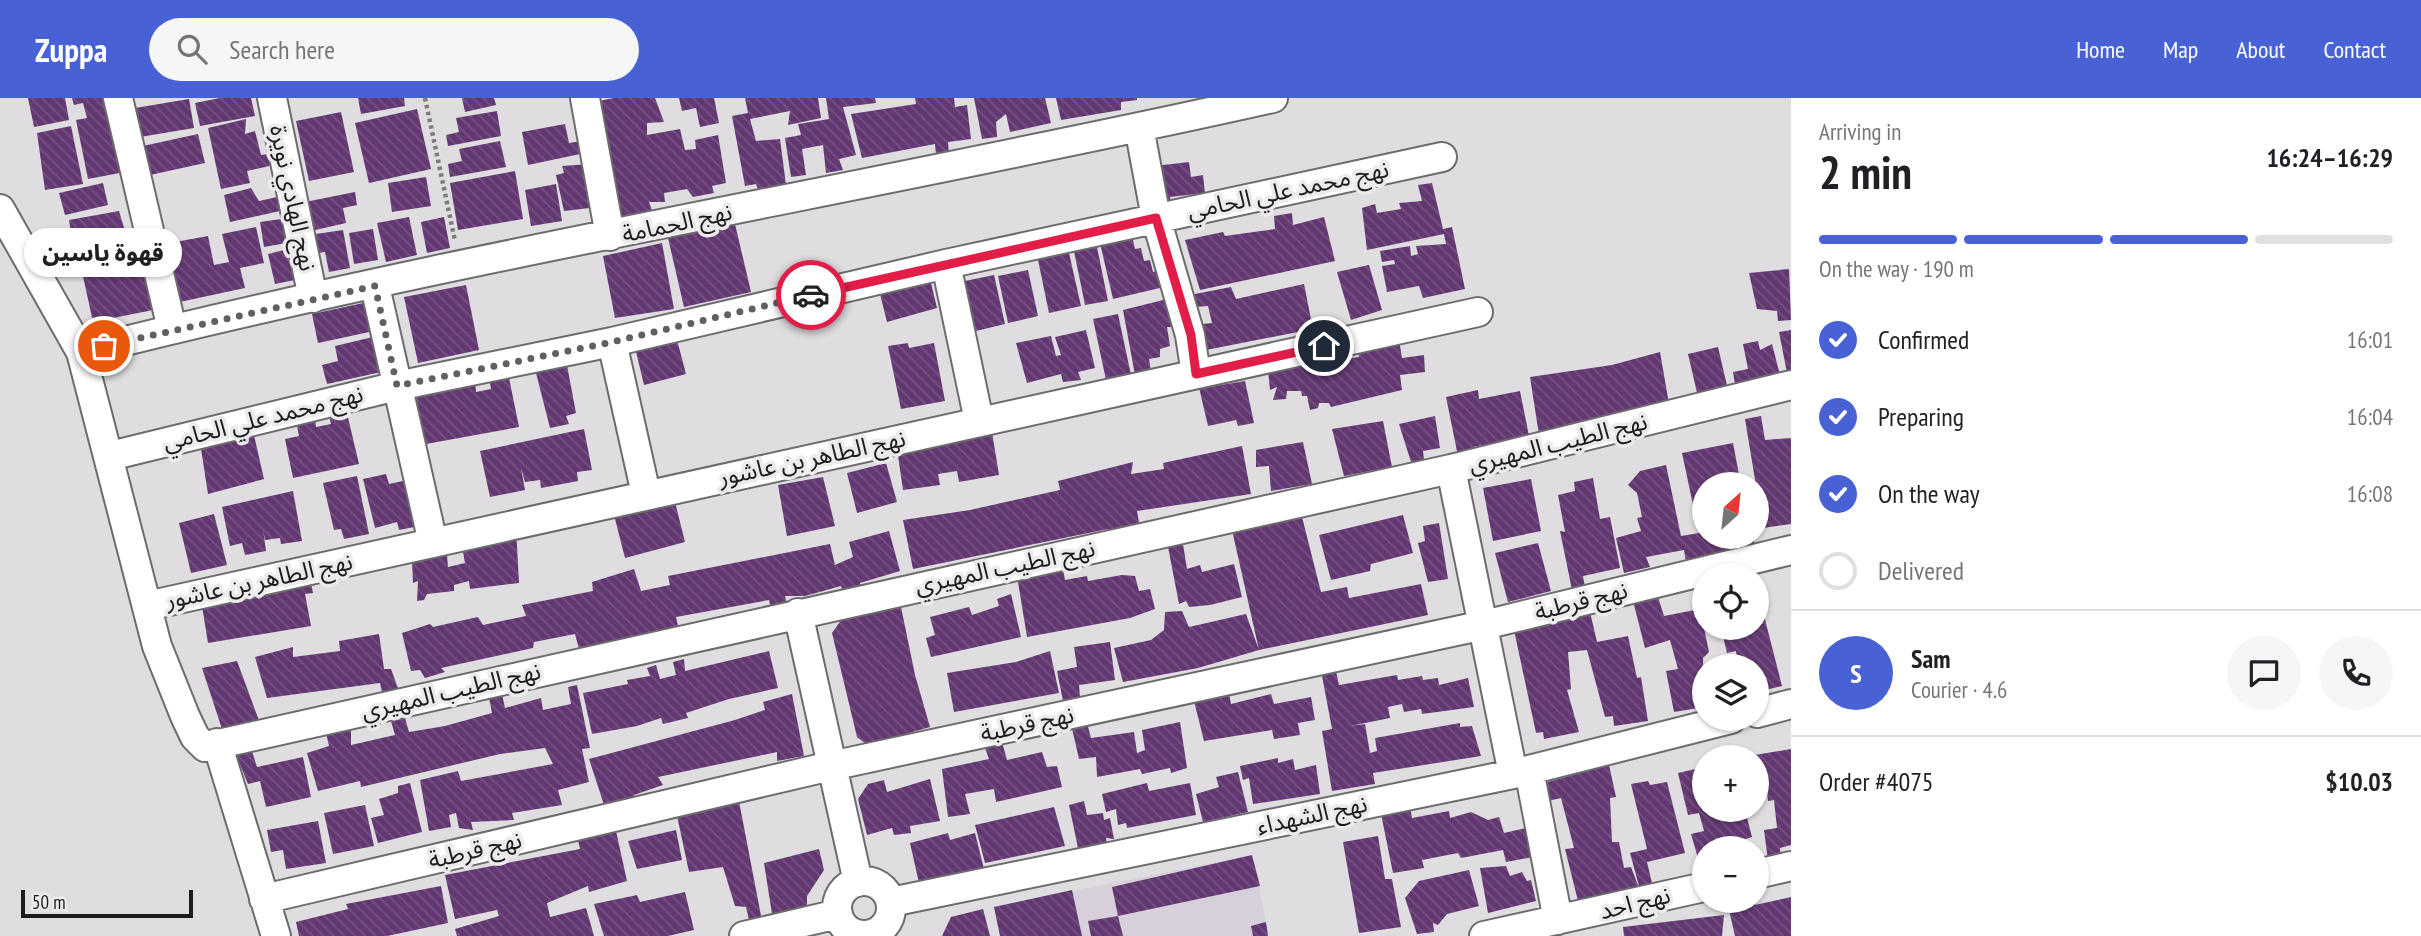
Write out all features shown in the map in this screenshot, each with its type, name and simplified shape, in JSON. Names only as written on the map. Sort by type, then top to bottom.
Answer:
[{"type":"street","points":[[118,98],[172,329]]},
{"type":"street","name":"نهج الهادي نويرة","points":[[272,98],[313,298]]},
{"type":"street","points":[[585,98],[610,236]]},
{"type":"street","name":"نهج الحمامة","points":[[81,352],[172,329],[460,266],[1139,127],[1184,108],[1273,98]]},
{"type":"street","points":[[1139,127],[1156,218],[1191,335],[1196,374]]},
{"type":"street","name":"نهج محمد علي الحامي","points":[[110,456],[397,386],[612,342],[946,264],[1442,156]]},
{"type":"street","points":[[0,209],[81,352],[157,646],[195,737],[205,747],[217,743],[276,936]]},
{"type":"street","points":[[946,264],[979,421]]},
{"type":"street","points":[[375,286],[433,543]]},
{"type":"street","name":"نهج الطاهر بن عاشور","points":[[147,606],[1478,312]]},
{"type":"street","points":[[612,342],[646,494]]},
{"type":"street","name":"نهج الطيب المهيري","points":[[217,743],[1451,469],[1791,385]]},
{"type":"street","points":[[1451,469],[1484,625],[1521,772],[1575,924]]},
{"type":"street","name":"نهج قرطبة","points":[[264,899],[831,766],[1484,625],[1791,550]]},
{"type":"street","points":[[798,613],[858,882]]},
{"type":"street","points":[[1769,710],[1791,704]]},
{"type":"street","name":"نهج الشهداء","points":[[891,902],[1521,772],[1692,729]]},
{"type":"street","points":[[1769,871],[1791,866]]},
{"type":"street","points":[[858,882],[878,886],[891,902],[887,923],[870,935],[849,931],[838,914],[841,894],[858,882]]},
{"type":"street","name":"نهج احد","points":[[1484,936],[1575,924],[1692,890]]},
{"type":"street","points":[[744,936],[838,914]]},
{"type":"path","points":[[425,98],[460,266]]},
{"type":"shaded area","points":[[1252,855],[1269,936],[1000,936],[994,907]]},
{"type":"building","points":[[28,98],[65,98],[69,120],[34,127]]},
{"type":"building","points":[[72,98],[112,98],[125,172],[88,179],[76,120],[87,118],[83,103],[74,105]]},
{"type":"building","points":[[220,98],[251,98],[255,116],[200,126],[195,103]]},
{"type":"building","points":[[358,98],[404,98],[405,106],[361,114]]},
{"type":"building","points":[[462,98],[494,98],[496,105],[465,112]]},
{"type":"building","points":[[614,98],[655,98],[664,122],[647,123],[647,135],[680,129],[685,150],[696,149],[695,140],[718,135],[726,183],[712,186],[714,193],[693,197],[687,189],[664,193],[665,202],[649,202],[653,214],[612,224],[593,102]]},
{"type":"building","points":[[679,98],[714,98],[719,123],[700,127],[696,108],[682,111]]},
{"type":"building","points":[[745,98],[818,98],[821,118],[788,125],[790,111],[750,119],[756,141],[780,139],[786,185],[759,192],[756,184],[745,186],[732,116],[748,113]]},
{"type":"building","points":[[826,98],[875,98],[876,103],[843,107],[856,155],[839,159],[843,170],[826,173],[823,145],[802,149],[806,175],[791,177],[785,138],[801,135],[798,124],[829,119]]},
{"type":"building","points":[[915,98],[954,98],[955,107],[967,105],[971,139],[948,142],[949,156],[936,155],[935,144],[862,158],[851,114],[916,104]]},
{"type":"building","points":[[974,98],[1045,98],[1051,123],[1010,132],[1006,114],[996,122],[997,137],[982,139]]},
{"type":"building","points":[[1056,98],[1137,100],[1121,102],[1121,110],[1061,120]]},
{"type":"building","points":[[189,99],[194,128],[140,137],[135,108]]},
{"type":"building","points":[[417,109],[431,169],[369,183],[355,123]]},
{"type":"building","points":[[497,111],[501,136],[448,146],[446,135],[459,132],[456,118]]},
{"type":"building","points":[[341,112],[354,172],[309,181],[296,121]]},
{"type":"building","points":[[246,119],[245,134],[255,131],[261,155],[275,153],[278,164],[247,171],[250,183],[221,189],[208,128]]},
{"type":"building","points":[[565,124],[569,143],[583,141],[585,153],[528,165],[522,132]]},
{"type":"building","points":[[71,126],[83,184],[45,190],[37,133]]},
{"type":"building","points":[[198,134],[205,163],[150,175],[143,146]]},
{"type":"building","points":[[500,141],[506,167],[450,177],[448,164],[462,161],[459,149]]},
{"type":"building","points":[[1189,162],[1191,177],[1203,175],[1205,193],[1170,197],[1171,201],[1160,202],[1155,166]]},
{"type":"building","points":[[590,164],[598,207],[564,211],[556,175],[564,173],[562,166]]},
{"type":"building","points":[[515,171],[523,219],[458,230],[450,183]]},
{"type":"building","points":[[426,177],[431,206],[392,212],[388,183]]},
{"type":"building","points":[[103,183],[108,205],[65,215],[59,193]]},
{"type":"building","points":[[1432,183],[1443,229],[1452,227],[1465,289],[1423,298],[1419,286],[1387,292],[1382,266],[1395,264],[1394,260],[1382,262],[1380,251],[1410,246],[1411,256],[1418,254],[1416,246],[1446,244],[1444,234],[1367,250],[1362,208],[1375,204],[1377,213],[1401,209],[1399,203],[1422,201],[1418,185]]},
{"type":"building","points":[[556,184],[562,221],[531,226],[525,190]]},
{"type":"building","points":[[251,188],[259,201],[286,195],[289,209],[230,222],[224,195]]},
{"type":"building","points":[[355,192],[357,205],[343,208],[346,223],[311,231],[305,202]]},
{"type":"building","points":[[119,211],[127,238],[74,252],[69,220]]},
{"type":"building","points":[[1292,213],[1293,225],[1324,217],[1335,261],[1200,290],[1185,240],[1223,232],[1225,236],[1275,229],[1274,216]]},
{"type":"building","points":[[409,217],[417,255],[386,262],[377,223]]},
{"type":"building","points":[[444,217],[450,248],[427,253],[421,222]]},
{"type":"building","points":[[288,218],[292,242],[264,247],[260,222]]},
{"type":"building","points":[[735,224],[751,292],[684,307],[668,238]]},
{"type":"building","points":[[256,227],[264,263],[240,268],[245,288],[175,303],[164,244],[208,236],[214,265],[229,262],[222,234]]},
{"type":"building","points":[[373,229],[378,260],[354,264],[349,233]]},
{"type":"building","points":[[343,230],[350,268],[329,272],[325,252],[312,254],[309,235]]},
{"type":"building","points":[[1132,236],[1135,249],[1141,248],[1144,261],[1150,260],[1153,272],[1160,270],[1164,287],[1113,299],[1100,243]]},
{"type":"building","points":[[662,243],[674,309],[615,318],[603,256]]},
{"type":"building","points":[[141,246],[143,258],[129,260],[131,269],[144,266],[153,310],[93,322],[79,258]]},
{"type":"building","points":[[1097,247],[1108,301],[1085,305],[1074,251]]},
{"type":"building","points":[[292,248],[300,279],[275,284],[268,254]]},
{"type":"building","points":[[1069,253],[1081,306],[1049,313],[1038,260]]},
{"type":"building","points":[[1369,265],[1382,310],[1351,320],[1337,272]]},
{"type":"building","points":[[1789,269],[1791,320],[1778,321],[1777,311],[1757,309],[1749,273]]},
{"type":"building","points":[[1028,270],[1038,316],[1008,323],[998,276]]},
{"type":"building","points":[[994,275],[1005,324],[976,331],[965,281]]},
{"type":"building","points":[[930,279],[937,308],[887,322],[879,290]]},
{"type":"building","points":[[1304,284],[1313,329],[1206,350],[1203,324],[1212,323],[1208,306],[1194,307],[1195,294],[1231,287],[1236,299]]},
{"type":"building","points":[[466,285],[479,350],[418,363],[404,297]]},
{"type":"building","points":[[1167,299],[1174,327],[1167,327],[1170,346],[1160,349],[1160,357],[1149,359],[1151,372],[1135,375],[1123,310]]},
{"type":"building","points":[[368,302],[374,331],[318,343],[312,314]]},
{"type":"building","points":[[1118,314],[1131,375],[1106,380],[1093,319]]},
{"type":"building","points":[[1086,330],[1095,368],[1078,372],[1081,380],[1063,382],[1061,374],[1027,383],[1016,343],[1051,336],[1056,356],[1061,355],[1055,337]]},
{"type":"building","points":[[1791,330],[1791,378],[1788,378],[1779,332]]},
{"type":"building","points":[[676,336],[686,374],[644,385],[633,339]]},
{"type":"building","points":[[373,337],[381,372],[327,384],[322,365],[338,361],[335,346]]},
{"type":"building","points":[[1399,340],[1402,358],[1424,355],[1425,372],[1400,375],[1402,390],[1331,407],[1329,403],[1319,403],[1318,408],[1310,410],[1307,396],[1302,396],[1301,391],[1287,391],[1286,399],[1273,400],[1277,387],[1270,390],[1268,371],[1359,357],[1357,342]]},
{"type":"building","points":[[1758,341],[1760,350],[1772,344],[1781,379],[1736,390],[1733,372],[1748,369],[1743,344]]},
{"type":"building","points":[[908,343],[909,348],[934,343],[945,401],[901,409],[888,346]]},
{"type":"building","points":[[1718,347],[1728,390],[1698,397],[1688,354]]},
{"type":"building","points":[[1660,352],[1669,404],[1619,412],[1621,423],[1539,435],[1530,377],[1612,365]]},
{"type":"building","points":[[566,360],[576,413],[566,416],[569,424],[550,428],[534,365]]},
{"type":"building","points":[[508,373],[519,427],[426,444],[414,393],[475,380],[476,392],[491,389],[489,377]]},
{"type":"building","points":[[1213,375],[1215,386],[1245,381],[1254,423],[1238,426],[1236,420],[1208,426],[1197,379]]},
{"type":"building","points":[[1478,390],[1479,399],[1520,391],[1529,436],[1473,447],[1474,452],[1458,456],[1446,397]]},
{"type":"building","points":[[346,409],[359,464],[293,478],[285,439],[299,436],[296,421],[315,417],[316,427],[331,424],[328,412]]},
{"type":"building","points":[[1435,416],[1440,448],[1423,451],[1424,460],[1411,462],[1399,424]]},
{"type":"building","points":[[1761,416],[1765,440],[1791,438],[1791,524],[1769,527],[1769,472],[1754,472],[1745,419]]},
{"type":"building","points":[[1383,421],[1392,467],[1344,476],[1332,429]]},
{"type":"building","points":[[584,429],[592,470],[577,472],[578,481],[541,488],[540,480],[525,482],[521,468],[525,490],[490,497],[480,451]]},
{"type":"building","points":[[253,431],[264,479],[208,494],[201,449],[213,446],[212,438]]},
{"type":"building","points":[[992,432],[999,475],[959,482],[957,471],[938,474],[940,485],[903,490],[897,449]]},
{"type":"building","points":[[1303,442],[1312,484],[1271,491],[1269,466],[1256,467],[1256,450]]},
{"type":"building","points":[[1733,443],[1739,472],[1692,472],[1692,500],[1682,453]]},
{"type":"building","points":[[1242,446],[1251,494],[1137,511],[1140,528],[1109,536],[1108,529],[913,569],[903,520],[970,510],[1060,490],[1058,481],[1133,462],[1131,474],[1164,469],[1163,463]]},
{"type":"building","points":[[886,463],[897,502],[857,513],[847,473]]},
{"type":"building","points":[[1666,465],[1681,536],[1692,534],[1692,550],[1745,550],[1686,562],[1684,550],[1646,557],[1650,567],[1624,573],[1616,538],[1641,531],[1637,518],[1642,517],[1637,493],[1628,485],[1640,471]]},
{"type":"building","points":[[386,474],[389,484],[412,479],[421,517],[412,519],[414,527],[399,530],[397,522],[375,528],[363,479]]},
{"type":"building","points":[[357,476],[369,534],[344,539],[341,529],[334,530],[323,483]]},
{"type":"building","points":[[823,477],[835,526],[787,536],[778,485]]},
{"type":"building","points":[[1593,478],[1600,519],[1610,517],[1620,568],[1583,576],[1585,587],[1572,590],[1560,531],[1565,532],[1558,495],[1575,491],[1574,482]]},
{"type":"building","points":[[1531,479],[1541,531],[1493,541],[1483,488]]},
{"type":"building","points":[[293,491],[302,541],[281,544],[280,538],[265,540],[263,529],[266,551],[245,555],[242,543],[230,546],[222,507]]},
{"type":"building","points":[[634,502],[637,512],[675,502],[685,542],[625,558],[612,507]]},
{"type":"building","points":[[214,514],[227,565],[191,573],[179,523]]},
{"type":"building","points":[[1403,515],[1413,553],[1371,564],[1370,571],[1331,580],[1319,535]]},
{"type":"building","points":[[1302,517],[1321,592],[1347,587],[1349,598],[1421,584],[1428,615],[1259,650],[1232,530]]},
{"type":"building","points":[[1439,523],[1448,579],[1428,582],[1418,543],[1425,541],[1423,526]]},
{"type":"building","points":[[516,528],[519,583],[470,589],[469,581],[454,585],[454,591],[427,594],[424,600],[417,601],[418,581],[413,583],[412,561],[447,555],[448,567],[465,563],[462,546]]},
{"type":"building","points":[[889,531],[900,571],[860,583],[860,589],[843,592],[841,586],[805,596],[785,596],[788,608],[772,613],[769,600],[676,617],[678,626],[635,637],[604,649],[580,653],[575,634],[534,642],[533,648],[441,668],[445,672],[425,678],[420,670],[411,671],[402,633],[430,624],[433,627],[478,617],[483,625],[526,616],[522,605],[593,591],[592,582],[634,569],[641,591],[670,585],[668,576],[830,544],[835,565],[853,557],[849,542]]},
{"type":"building","points":[[1538,543],[1551,591],[1508,602],[1495,553]]},
{"type":"building","points":[[1183,544],[1187,569],[1200,565],[1202,572],[1234,564],[1242,597],[1210,605],[1189,607],[1186,601],[1179,604],[1168,547]]},
{"type":"building","points":[[1063,569],[1065,580],[1087,576],[1088,581],[1122,575],[1135,576],[1139,591],[1150,589],[1155,609],[1130,618],[1027,637],[1017,576]]},
{"type":"building","points":[[311,583],[313,593],[305,594],[311,626],[208,643],[202,606]]},
{"type":"building","points":[[1011,594],[1021,637],[931,657],[926,638],[935,635],[930,617],[969,607],[972,615],[999,606],[997,599]]},
{"type":"building","points":[[1658,597],[1664,616],[1692,611],[1692,640],[1706,640],[1709,652],[1692,654],[1692,709],[1674,712],[1666,671],[1678,669],[1670,640],[1645,648],[1633,601]]},
{"type":"building","points":[[901,607],[915,675],[930,727],[867,745],[857,737],[832,633],[844,616]]},
{"type":"building","points":[[1182,611],[1189,627],[1246,614],[1259,650],[1198,668],[1123,682],[1114,648],[1151,640],[1164,630],[1165,612]]},
{"type":"building","points":[[1590,612],[1597,642],[1628,636],[1637,678],[1641,677],[1648,721],[1614,726],[1613,716],[1605,717],[1587,650],[1568,652],[1571,689],[1567,690],[1579,732],[1544,739],[1543,732],[1536,733],[1514,630]]},
{"type":"building","points":[[379,634],[384,669],[391,669],[400,694],[383,697],[380,683],[267,698],[255,657],[293,647],[293,657],[340,651],[339,641]]},
{"type":"building","points":[[1769,635],[1782,686],[1769,689],[1769,654],[1736,654],[1736,651],[1727,653],[1724,640],[1769,640]]},
{"type":"building","points":[[1110,642],[1115,680],[1079,685],[1080,697],[1063,701],[1057,671],[1077,667],[1074,647]]},
{"type":"building","points":[[769,651],[778,688],[729,699],[686,713],[688,718],[663,724],[661,718],[637,726],[592,734],[583,693],[628,684],[627,680],[650,676],[647,668],[656,665],[660,679],[676,675],[673,662],[684,659],[685,671]]},
{"type":"building","points":[[1050,651],[1059,693],[954,712],[947,673],[1016,662]]},
{"type":"building","points":[[237,661],[261,726],[223,732],[202,668]]},
{"type":"building","points":[[1334,662],[1339,685],[1397,675],[1398,680],[1422,676],[1423,680],[1438,678],[1439,685],[1468,678],[1474,707],[1422,714],[1421,709],[1404,712],[1402,704],[1388,707],[1390,718],[1350,726],[1365,724],[1370,753],[1377,751],[1375,738],[1460,723],[1460,727],[1472,726],[1481,756],[1373,773],[1375,784],[1332,791],[1322,731],[1332,729],[1320,665]]},
{"type":"building","points":[[577,685],[590,748],[582,749],[589,782],[558,790],[562,805],[512,813],[514,820],[471,822],[473,830],[459,828],[456,813],[449,815],[451,827],[429,831],[420,780],[458,771],[461,781],[553,764],[545,748],[500,754],[361,787],[360,781],[318,791],[307,753],[329,746],[326,733],[351,727],[351,745],[395,735],[391,721],[405,718],[409,732],[445,726],[492,713],[489,698],[502,694],[505,708],[541,698],[543,710],[571,704],[568,687]]},
{"type":"building","points":[[1228,688],[1231,704],[1271,694],[1274,704],[1311,697],[1315,720],[1298,723],[1300,735],[1274,739],[1272,730],[1204,741],[1193,697]]},
{"type":"building","points":[[792,694],[804,756],[777,761],[777,752],[658,777],[663,785],[634,795],[633,805],[607,814],[589,759],[735,720],[765,710],[763,702]]},
{"type":"building","points":[[1086,719],[1091,738],[1134,732],[1137,753],[1145,750],[1142,730],[1180,722],[1187,768],[1171,773],[1170,768],[1142,774],[1140,769],[1097,777],[1096,757],[1079,759],[1071,724]]},
{"type":"building","points":[[1002,742],[1007,760],[1042,752],[1047,767],[1057,766],[1062,787],[996,802],[994,789],[965,794],[970,814],[948,817],[942,769],[989,759],[984,745]]},
{"type":"building","points":[[250,745],[257,767],[303,757],[311,797],[266,807],[260,781],[248,784],[235,752]]},
{"type":"building","points":[[1791,749],[1791,845],[1780,848],[1781,859],[1769,861],[1769,836],[1765,836],[1764,830],[1777,828],[1774,800],[1769,801],[1769,753]]},
{"type":"building","points":[[1278,758],[1278,763],[1293,759],[1295,770],[1316,765],[1320,794],[1253,804],[1249,778],[1243,780],[1240,766]]},
{"type":"building","points":[[1609,765],[1616,797],[1610,798],[1612,842],[1619,842],[1624,868],[1631,867],[1639,888],[1578,901],[1565,849],[1574,848],[1561,798],[1548,801],[1544,783]]},
{"type":"building","points":[[1692,770],[1692,814],[1688,815],[1678,773]]},
{"type":"building","points":[[1238,772],[1248,812],[1203,822],[1196,794],[1219,787],[1216,777]]},
{"type":"building","points":[[930,779],[940,821],[910,826],[911,833],[894,835],[892,828],[867,835],[858,799],[868,784],[884,780],[887,792]]},
{"type":"building","points":[[1648,781],[1650,785],[1667,782],[1685,853],[1647,862],[1652,883],[1639,886],[1630,853],[1647,849],[1631,784]]},
{"type":"building","points":[[410,783],[422,832],[378,843],[371,818],[384,815],[379,799],[398,793],[398,786]]},
{"type":"building","points":[[1147,783],[1149,791],[1190,783],[1196,815],[1127,828],[1126,823],[1118,825],[1116,809],[1106,812],[1102,794]]},
{"type":"building","points":[[738,796],[762,921],[750,924],[746,907],[735,906],[723,867],[689,872],[676,811]]},
{"type":"building","points":[[1084,801],[1087,815],[1103,813],[1104,820],[1110,818],[1114,839],[1106,838],[1107,845],[1078,848],[1069,805]]},
{"type":"building","points":[[365,805],[374,846],[333,854],[324,813]]},
{"type":"building","points":[[1054,807],[1065,846],[985,863],[975,825]]},
{"type":"building","points":[[1410,807],[1412,818],[1449,811],[1450,818],[1471,812],[1488,820],[1499,817],[1504,833],[1530,827],[1538,856],[1506,862],[1503,850],[1461,858],[1458,853],[1422,860],[1424,868],[1393,873],[1381,814]]},
{"type":"building","points":[[318,821],[326,863],[286,869],[283,850],[271,852],[267,830]]},
{"type":"building","points":[[1702,822],[1748,822],[1752,836],[1692,837],[1691,834],[1704,831]]},
{"type":"building","points":[[676,830],[682,860],[637,869],[628,841]]},
{"type":"building","points":[[616,831],[627,881],[589,892],[588,886],[547,903],[550,917],[586,908],[594,936],[457,936],[455,929],[499,916],[497,910],[455,919],[445,875],[580,849],[578,841]]},
{"type":"building","points":[[948,833],[950,840],[975,833],[986,877],[921,892],[910,843]]},
{"type":"building","points":[[1378,836],[1385,879],[1392,879],[1401,927],[1359,933],[1343,842]]},
{"type":"building","points":[[819,849],[824,870],[807,896],[807,907],[772,914],[764,863]]},
{"type":"building","points":[[1252,855],[1260,886],[1118,916],[1112,887]]},
{"type":"building","points":[[1506,866],[1510,876],[1522,872],[1527,881],[1531,880],[1536,901],[1488,913],[1480,868]]},
{"type":"building","points":[[1469,870],[1479,906],[1447,914],[1438,925],[1433,923],[1434,932],[1417,934],[1405,898],[1419,881]]},
{"type":"building","points":[[441,886],[448,923],[387,936],[299,936],[296,922],[348,909],[346,904]]},
{"type":"building","points":[[1072,890],[1082,936],[1000,936],[994,907]]},
{"type":"building","points":[[685,892],[694,930],[668,936],[604,936],[594,904],[637,895],[640,902]]},
{"type":"building","points":[[1791,897],[1791,936],[1735,936],[1730,913],[1769,913],[1769,902]]},
{"type":"building","points":[[983,909],[990,936],[942,936],[951,917]]},
{"type":"building","points":[[1724,915],[1722,936],[1624,936],[1623,927]]},
{"type":"building","points":[[1118,916],[1123,936],[1091,936],[1088,921]]},
{"type":"building","points":[[1266,922],[1268,936],[1253,936],[1251,926]]},
{"type":"way so far","points":[[104,346],[375,286],[397,386],[612,342],[811,295]]},
{"type":"place","name":"قهوة ياسين","points":[[104,346]]},
{"type":"route","points":[[811,295],[1156,218],[1191,335],[1196,374],[1324,346]]}]
